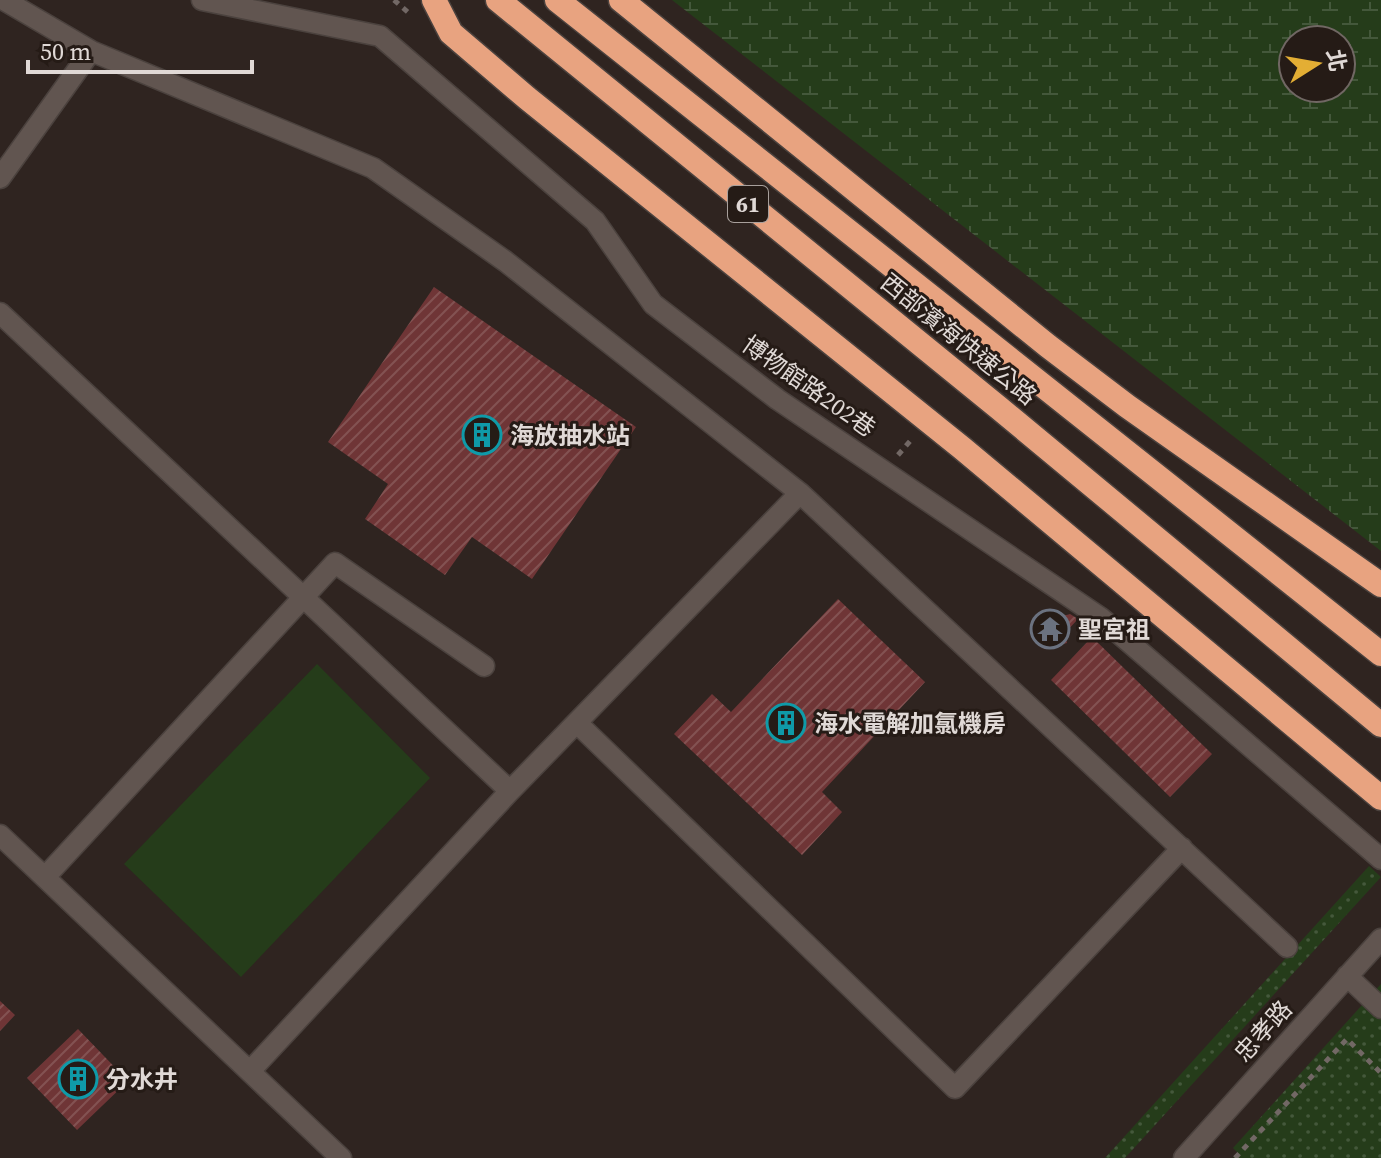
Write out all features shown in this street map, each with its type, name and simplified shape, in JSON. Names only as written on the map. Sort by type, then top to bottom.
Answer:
[{"type":"highway","points":[[434,0],[451,33],[494,70],[962,448],[1381,798]]},
{"type":"highway","name":"西部濱海快速公路","points":[[498,0],[1011,418],[1381,725]]},
{"type":"highway","name":"西部濱海快速公路","points":[[557,0],[1381,654]]},
{"type":"highway","points":[[621,0],[1127,406],[1381,585]]},
{"type":"street","points":[[4,0],[91,51],[373,168],[505,261],[800,493],[1287,947]]},
{"type":"street","name":"博物館路202巷","points":[[202,0],[380,36],[595,221],[653,304],[777,399],[1101,618],[1381,859]]},
{"type":"street","points":[[3,168],[91,51]]},
{"type":"street","points":[[0,313],[510,791]]},
{"type":"street","points":[[252,1069],[510,791],[800,493]]},
{"type":"street","points":[[46,876],[335,563],[484,666]]},
{"type":"street","points":[[577,723],[955,1088],[1182,848]]},
{"type":"street","points":[[0,835],[252,1069],[341,1158]]},
{"type":"street","name":"忠孝路","points":[[1184,1158],[1381,939]]},
{"type":"street","points":[[1347,976],[1381,1008]]},
{"type":"path","points":[[1235,1158],[1347,1039],[1381,1073]]},
{"type":"green space","points":[[672,0],[1381,0],[1381,551]]},
{"type":"green space","points":[[317,664],[430,778],[241,977],[124,864]]},
{"type":"green space","points":[[1369,866],[1381,877],[1125,1158],[1105,1158]]},
{"type":"green space","points":[[1381,984],[1381,1158],[1233,1158],[1238,1153],[1233,1148]]},
{"type":"building","name":"海放抽水站","points":[[434,287],[636,427],[532,579],[472,537],[445,575],[365,519],[388,484],[328,442]]},
{"type":"building","name":"海水電解加氯機房","points":[[838,599],[925,682],[822,792],[842,812],[802,855],[674,734],[712,694],[731,712]]},
{"type":"building","name":"聖宮祖","points":[[1070,614],[1078,619],[1065,633],[1067,643],[1044,649],[1036,624]]},
{"type":"building","points":[[1092,637],[1212,754],[1170,797],[1051,680]]},
{"type":"building","points":[[0,1001],[15,1015],[0,1031]]},
{"type":"building","name":"分水井","points":[[78,1029],[128,1081],[77,1130],[27,1078]]},
{"type":"place","name":"海放抽水站","points":[[482,435]]},
{"type":"place","name":"聖宮祖","points":[[1050,629]]},
{"type":"place","name":"海水電解加氯機房","points":[[786,723]]},
{"type":"place","name":"分水井","points":[[78,1079]]}]
